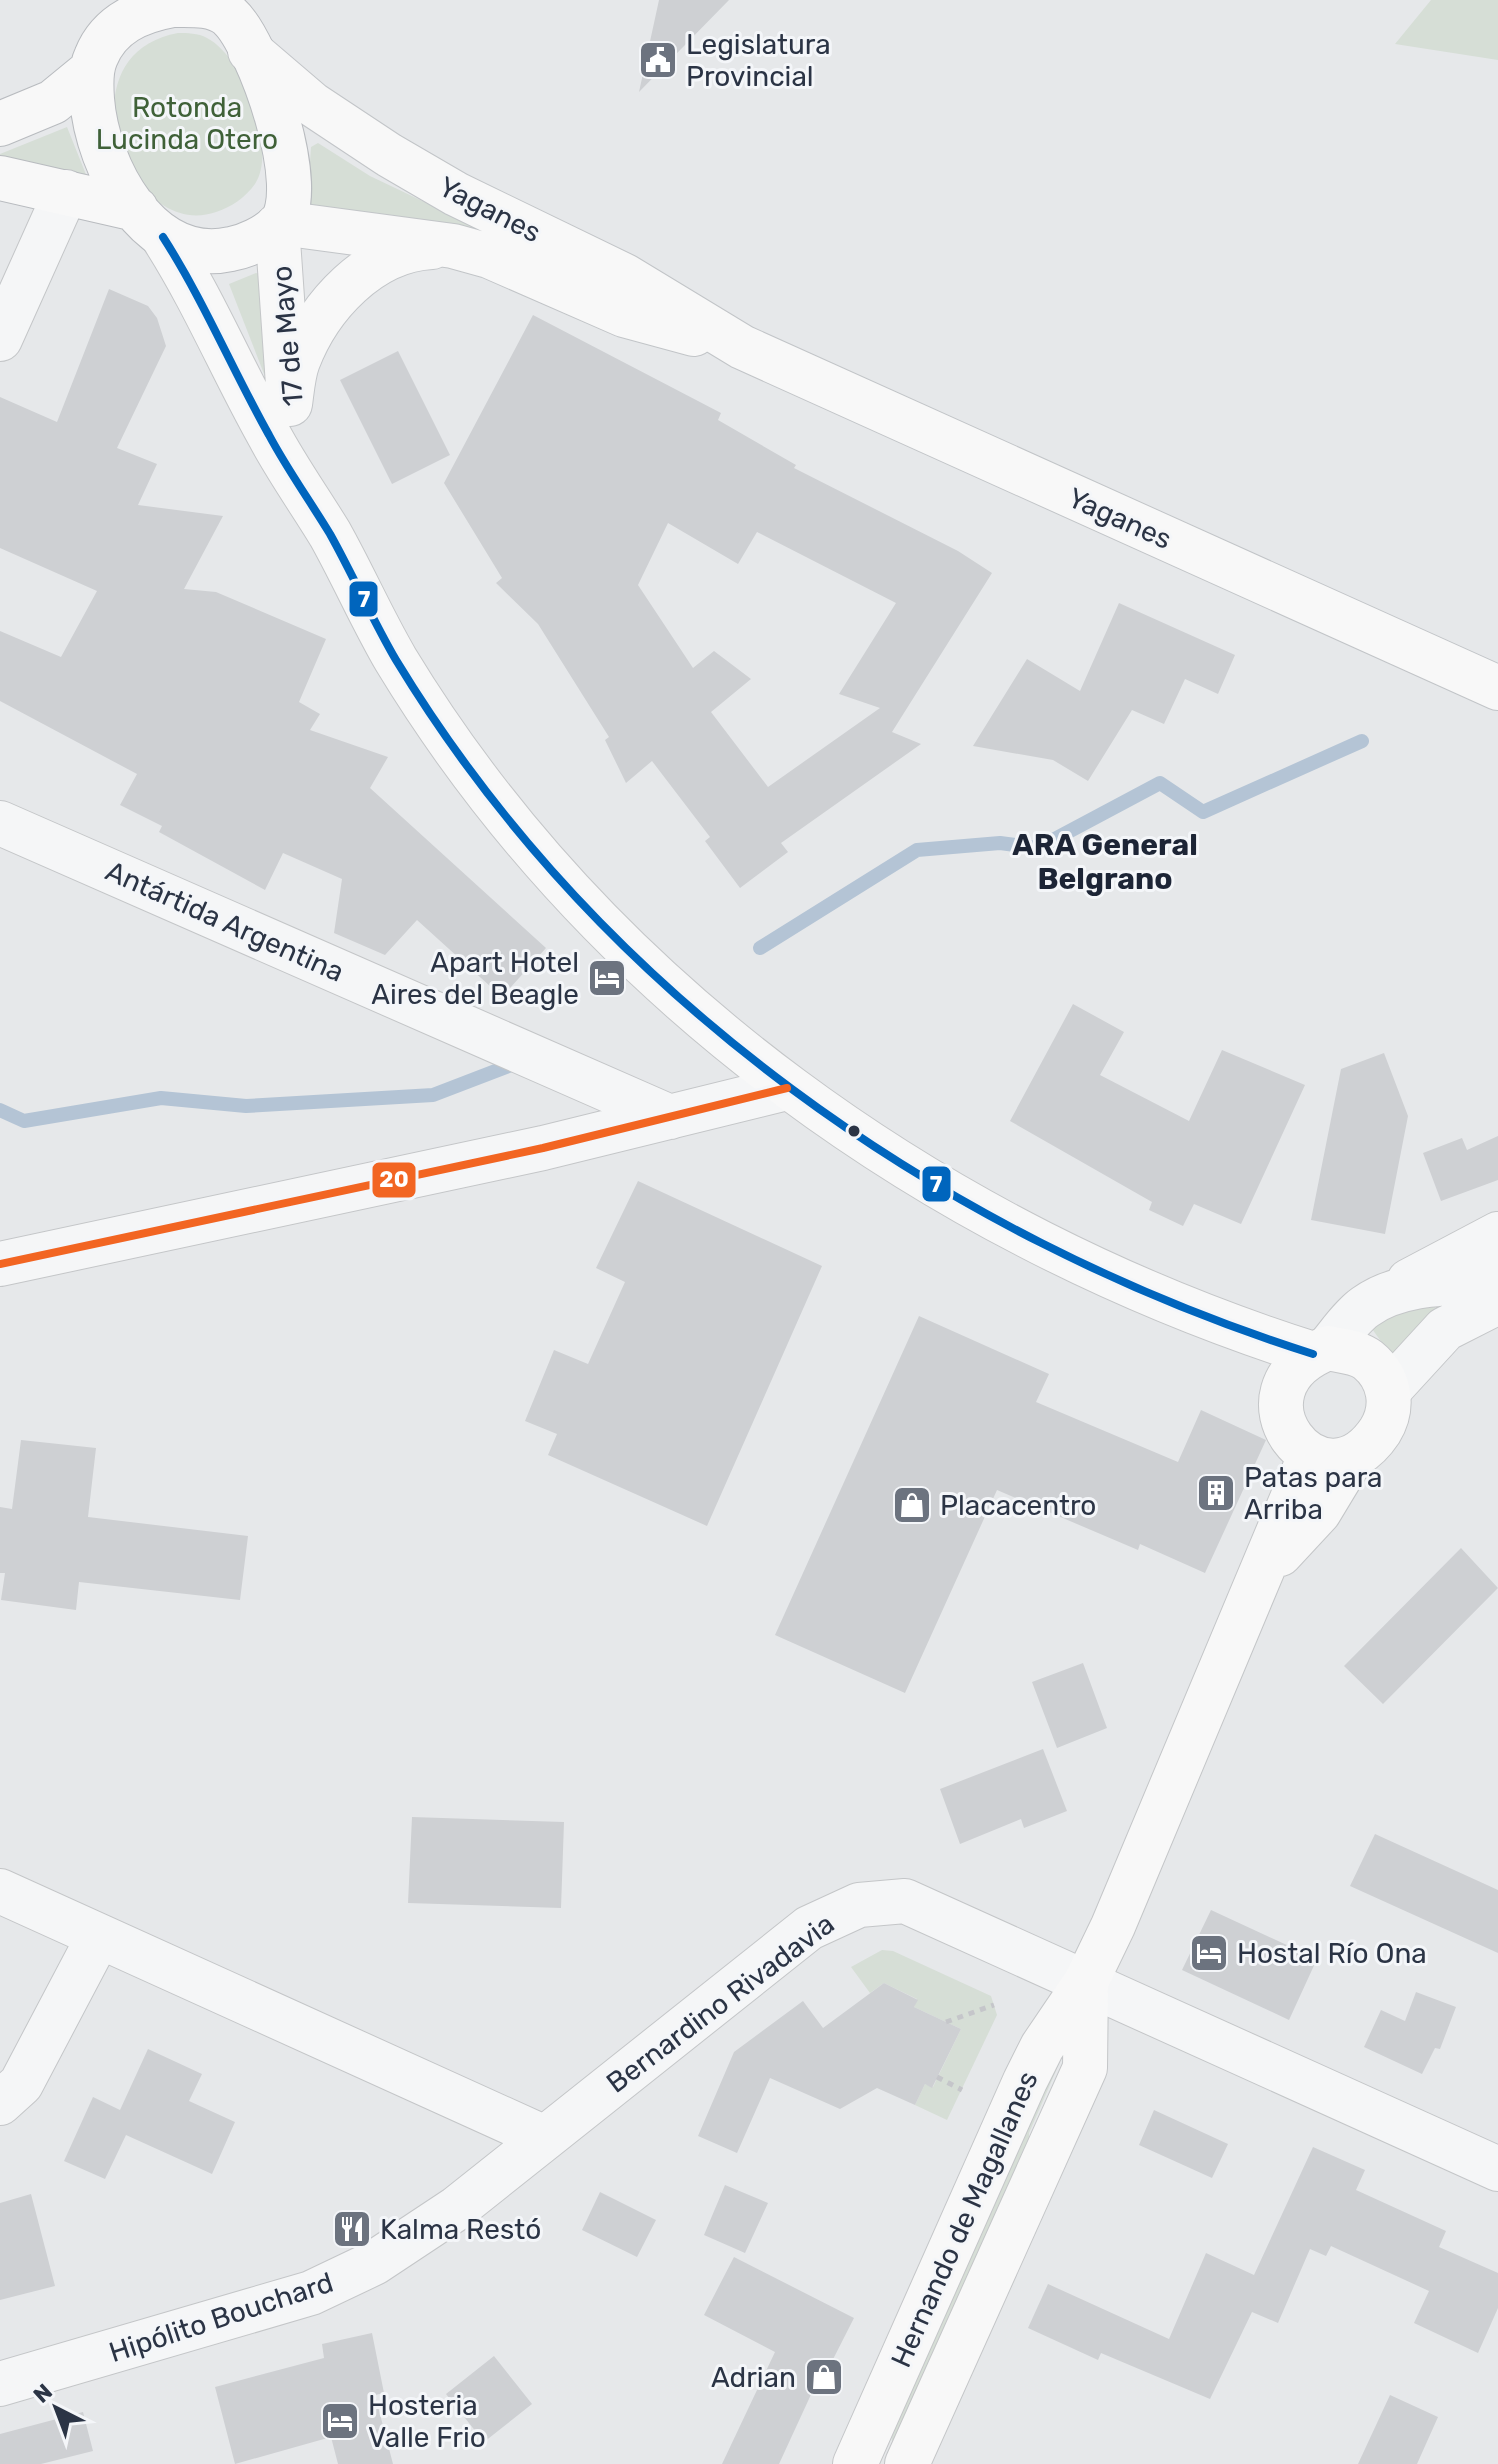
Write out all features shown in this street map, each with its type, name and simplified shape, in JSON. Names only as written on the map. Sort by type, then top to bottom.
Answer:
[{"type":"main road","points":[[0,178],[66,192],[149,223],[197,251],[216,252],[250,243],[279,224],[288,208],[290,187],[286,148],[265,82],[238,26],[224,7],[172,5],[134,15],[116,14],[92,70],[96,131],[122,191],[149,223]]},
{"type":"main road","name":"Yaganes","points":[[250,51],[312,104],[389,155],[456,194],[625,276],[742,347],[1498,688]]},
{"type":"main road","points":[[0,124],[53,102],[92,70]]},
{"type":"main road","name":"17 de Mayo","points":[[149,223],[212,320],[267,433],[330,536],[397,661],[492,796],[547,863],[679,1000],[787,1088],[863,1141],[980,1209],[1048,1246],[1219,1324],[1320,1351]]},
{"type":"main road","name":"Yaganes","points":[[279,224],[453,246],[489,256],[624,315],[742,347]]},
{"type":"main road","name":"17 de Mayo","points":[[279,224],[290,404],[330,536]]},
{"type":"main road","points":[[290,404],[296,364],[310,332],[333,302],[363,273],[396,253],[453,246]]},
{"type":"main road","name":"17 de Mayo","points":[[1219,1324],[1278,1399]]},
{"type":"main road","points":[[1320,1351],[1368,1360],[1389,1390],[1390,1407],[1385,1422],[1371,1442],[1330,1458],[1295,1443],[1284,1422],[1278,1399],[1288,1374],[1298,1362],[1320,1351]]},
{"type":"main road","name":"Hernando de Magallanes","points":[[855,2464],[1025,2081],[1042,2047],[1086,1982],[1259,1577],[1330,1458]]},
{"type":"main road","name":"Hernando de Magallanes","points":[[907,2464],[1085,2068],[1086,1982]]},
{"type":"street","points":[[0,339],[66,192]]},
{"type":"street","name":"Antártida Argentina","points":[[0,823],[670,1117]]},
{"type":"street","points":[[0,1264],[543,1148],[787,1088]]},
{"type":"street","points":[[1320,1351],[1364,1307],[1498,1234]]},
{"type":"street","points":[[1386,1295],[1450,1283],[1498,1280]]},
{"type":"street","points":[[1389,1390],[1445,1329],[1498,1302]]},
{"type":"street","points":[[0,1891],[545,2138]]},
{"type":"street","name":"Bernardino Rivadavia","points":[[545,2138],[809,1928],[859,1905],[905,1901],[1498,2169]]},
{"type":"street","points":[[0,2103],[21,2084],[99,1936]]},
{"type":"street","name":"Hipólito Bouchard","points":[[0,2384],[311,2293],[374,2263],[433,2224],[545,2138]]},
{"type":"path","points":[[946,2022],[994,2005]]},
{"type":"path","points":[[937,2077],[962,2090]]},
{"type":"green space","points":[[1431,0],[1498,0],[1498,60],[1395,44]]},
{"type":"green space","name":"Rotonda Lucinda Otero","points":[[178,33],[204,36],[221,48],[245,83],[260,127],[261,168],[255,184],[247,194],[216,212],[184,214],[156,200],[134,175],[119,142],[114,107],[121,75],[142,48]]},
{"type":"green space","points":[[67,127],[87,177],[0,159],[0,154]]},
{"type":"green space","points":[[318,143],[370,176],[626,298],[307,207],[311,147]]},
{"type":"green space","points":[[259,274],[282,420],[229,284]]},
{"type":"green space","points":[[1438,1304],[1395,1361],[1365,1319]]},
{"type":"green space","points":[[882,1950],[893,1951],[991,1996],[997,2015],[947,2120],[915,2105],[925,2084],[933,2087],[961,2029],[914,2007],[917,1999],[884,1983],[870,1993],[851,1967]]},
{"type":"green space","points":[[1061,2047],[1065,2050],[1029,2133],[1029,2147],[882,2464],[892,2442],[891,2432]]},
{"type":"building","name":"Legislatura Provincial","points":[[659,0],[729,0],[639,92]]},
{"type":"building","points":[[109,289],[148,306],[157,318],[166,346],[117,448],[157,464],[138,505],[223,516],[184,589],[216,592],[326,639],[299,702],[320,714],[310,730],[388,757],[370,788],[546,948],[502,997],[417,920],[385,955],[334,933],[342,879],[283,853],[265,890],[159,832],[162,826],[120,805],[137,774],[0,701],[0,631],[61,657],[97,591],[0,548],[0,397],[57,422]]},
{"type":"building","points":[[533,315],[721,413],[718,420],[796,465],[794,468],[958,551],[992,573],[892,732],[921,744],[781,843],[788,852],[740,888],[705,841],[710,837],[652,761],[626,783],[605,740],[609,737],[538,624],[496,583],[502,578],[444,483]],"holes":[[[668,523],[738,564],[757,532],[896,603],[839,694],[880,708],[768,787],[711,712],[751,679],[714,651],[693,668],[638,585]]]},
{"type":"building","points":[[398,351],[450,455],[392,484],[340,380]]},
{"type":"building","points":[[1119,603],[1235,655],[1218,694],[1185,679],[1164,724],[1132,710],[1088,781],[1053,760],[973,746],[1027,659],[1080,691]]},
{"type":"building","points":[[1073,1004],[1124,1032],[1100,1075],[1189,1121],[1222,1050],[1305,1085],[1241,1224],[1194,1204],[1183,1226],[1149,1210],[1152,1202],[1010,1121]]},
{"type":"building","points":[[1384,1053],[1408,1116],[1385,1234],[1311,1220],[1341,1069]]},
{"type":"building","points":[[1498,1136],[1498,1180],[1441,1201],[1423,1153],[1462,1138],[1467,1150]]},
{"type":"building","points":[[638,1181],[822,1266],[707,1526],[548,1455],[557,1434],[525,1421],[554,1350],[588,1364],[625,1282],[596,1268]]},
{"type":"building","name":"Placacentro","points":[[919,1316],[1049,1374],[1036,1402],[1178,1462],[1201,1410],[1266,1440],[1205,1573],[1140,1544],[1138,1550],[997,1490],[905,1693],[775,1635]]},
{"type":"building","points":[[21,1440],[96,1448],[88,1517],[248,1536],[240,1600],[79,1582],[76,1610],[1,1600],[5,1573],[0,1573],[0,1507],[12,1509]]},
{"type":"building","points":[[1461,1548],[1498,1588],[1383,1704],[1344,1666]]},
{"type":"building","points":[[1083,1663],[1107,1728],[1057,1748],[1032,1682]]},
{"type":"building","points":[[1043,1749],[1067,1811],[1024,1828],[1021,1819],[960,1844],[940,1789]]},
{"type":"building","points":[[412,1817],[564,1822],[561,1908],[408,1903]]},
{"type":"building","points":[[1375,1834],[1498,1890],[1498,1953],[1350,1886]]},
{"type":"building","points":[[1211,1910],[1317,1959],[1289,2020],[1182,1970]]},
{"type":"building","points":[[884,1983],[918,2000],[914,2007],[961,2029],[932,2088],[925,2084],[915,2105],[877,2088],[840,2109],[770,2078],[737,2153],[698,2136],[734,2052],[803,2001],[823,2028]]},
{"type":"building","points":[[1416,1992],[1456,2007],[1440,2049],[1435,2048],[1422,2074],[1364,2047],[1381,2010],[1405,2021]]},
{"type":"building","points":[[148,2049],[202,2074],[189,2101],[235,2122],[212,2174],[126,2135],[105,2179],[64,2161],[93,2097],[120,2110]]},
{"type":"building","points":[[1154,2110],[1228,2144],[1212,2178],[1139,2145]]},
{"type":"building","points":[[1313,2147],[1365,2170],[1356,2190],[1446,2231],[1439,2247],[1498,2273],[1498,2308],[1478,2353],[1414,2323],[1429,2291],[1331,2246],[1326,2256],[1310,2249],[1278,2323],[1252,2312],[1210,2399],[1101,2353],[1098,2360],[1028,2328],[1048,2284],[1169,2339],[1206,2253],[1254,2275]]},
{"type":"building","points":[[725,2185],[768,2203],[745,2253],[704,2235]]},
{"type":"building","points":[[600,2192],[656,2220],[637,2257],[582,2230]]},
{"type":"building","points":[[31,2194],[55,2286],[0,2300],[0,2203]]},
{"type":"building","points":[[734,2257],[854,2318],[824,2377],[820,2375],[779,2464],[722,2464],[775,2352],[704,2315]]},
{"type":"building","points":[[372,2333],[384,2393],[375,2395],[393,2464],[338,2464],[331,2437],[235,2464],[215,2387],[324,2358],[322,2344]]},
{"type":"building","points":[[494,2356],[532,2404],[484,2442],[446,2394]]},
{"type":"building","points":[[1390,2395],[1438,2417],[1417,2464],[1358,2464]]},
{"type":"building","points":[[83,2412],[93,2451],[41,2464],[0,2464],[0,2434]]},
{"type":"waterway","points":[[760,948],[917,850],[1000,843],[1038,848],[1160,783],[1203,812],[1362,741]]},
{"type":"waterway","points":[[0,1110],[24,1121],[161,1098],[246,1106],[433,1095],[511,1065]]},
{"type":"transit line","name":"7","points":[[163,237],[192,286],[276,448],[330,534],[396,660],[479,781],[573,894],[678,996],[792,1089],[913,1171],[1041,1243],[1175,1304],[1313,1354]]},
{"type":"transit line","name":"20","points":[[0,1264],[543,1148],[787,1088]]},
{"type":"place","name":"Legislatura Provincial","points":[[658,60]]},
{"type":"place","name":"Apart Hotel Aires del Beagle","points":[[607,978]]},
{"type":"place","name":"Patas para Arriba","points":[[1216,1493]]},
{"type":"place","name":"Placacentro","points":[[912,1505]]},
{"type":"place","name":"Hostal Río Ona","points":[[1209,1953]]},
{"type":"place","name":"Kalma Restó","points":[[352,2229]]},
{"type":"place","name":"Adrian","points":[[824,2377]]},
{"type":"place","name":"Hosteria Valle Frio","points":[[340,2421]]},
{"type":"district","name":"ARA General Belgrano","points":[[1105,862]]}]
